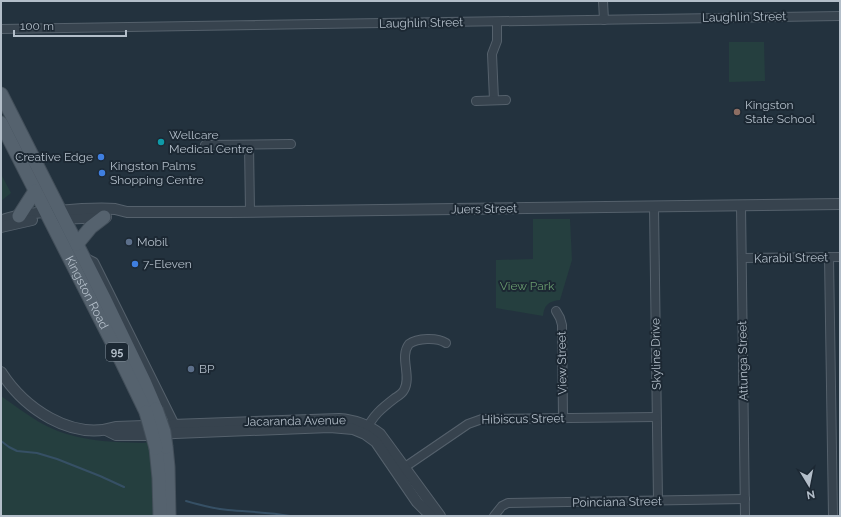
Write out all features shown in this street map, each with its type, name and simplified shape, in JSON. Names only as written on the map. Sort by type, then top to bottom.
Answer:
[{"type":"main road","name":"Kingston Road","points":[[1,94],[117,352],[151,411],[162,425],[159,478],[160,516]]},
{"type":"main road","name":"Kingston Road","points":[[1,123],[36,191],[56,215],[77,244],[84,257],[141,374],[151,411]]},
{"type":"main road","points":[[19,216],[36,191]]},
{"type":"main road","points":[[77,244],[91,227],[104,217]]},
{"type":"main road","name":"Kingston Road","points":[[161,447],[168,474],[169,516]]},
{"type":"street","points":[[604,1],[604,20]]},
{"type":"street","name":"Laughlin Street","points":[[1,29],[840,16]]},
{"type":"street","points":[[494,100],[492,54],[498,41],[497,22]]},
{"type":"street","points":[[476,101],[506,100]]},
{"type":"street","points":[[205,146],[291,144]]},
{"type":"street","points":[[249,145],[250,212]]},
{"type":"street","name":"Juers Street","points":[[56,215],[115,209],[128,212],[250,212],[840,204]]},
{"type":"street","name":"Attunga Street","points":[[741,205],[745,516]]},
{"type":"street","name":"Skyline Drive","points":[[654,207],[658,501]]},
{"type":"street","name":"Juers Street","points":[[56,215],[104,217],[115,216],[128,212]]},
{"type":"street","points":[[1,222],[19,216],[56,215]]},
{"type":"street","points":[[1,227],[56,215]]},
{"type":"street","name":"Kingston Road","points":[[84,257],[94,262],[175,425]]},
{"type":"street","name":"Karabil Street","points":[[742,258],[840,257]]},
{"type":"street","points":[[829,258],[835,512]]},
{"type":"street","name":"View Street","points":[[556,311],[562,325],[563,418]]},
{"type":"street","points":[[367,430],[374,416],[405,389],[405,353],[409,344],[416,340],[441,340],[446,343]]},
{"type":"street","name":"Jacaranda Avenue","points":[[1,372],[15,391],[46,416],[73,426],[106,430],[116,435],[146,436],[176,433],[330,427],[367,430],[380,434],[405,468],[415,491],[417,502],[431,516]]},
{"type":"street","name":"Hibiscus Street","points":[[405,468],[468,424],[478,419],[656,417]]},
{"type":"street","name":"Jacaranda Avenue","points":[[106,430],[116,427],[339,419],[353,420],[367,430],[415,491],[440,516]]},
{"type":"street","name":"Poinciana Street","points":[[494,516],[502,506],[508,503],[745,499]]},
{"type":"green space","points":[[729,42],[764,42],[765,81],[729,82]]},
{"type":"green space","points":[[1,174],[11,193],[1,201]]},
{"type":"green space","name":"View Park","points":[[533,219],[570,219],[572,260],[560,300],[553,301],[548,304],[543,316],[496,308],[496,260],[533,259]]},
{"type":"green space","points":[[1,396],[39,422],[64,433],[77,437],[103,441],[149,442],[152,454],[155,516],[1,516]]},
{"type":"waterway","points":[[1,441],[17,451],[37,453],[57,459],[124,487]]},
{"type":"waterway","points":[[186,501],[218,509],[290,516]]},
{"type":"place","name":"Kingston State School","points":[[737,112]]},
{"type":"place","name":"Wellcare Medical Centre","points":[[161,142]]},
{"type":"place","name":"Creative Edge","points":[[101,157]]},
{"type":"place","name":"Kingston Palms Shopping Centre","points":[[102,173]]},
{"type":"place","name":"Mobil","points":[[129,242]]},
{"type":"place","name":"7-Eleven","points":[[135,264]]},
{"type":"place","name":"BP","points":[[191,369]]}]
